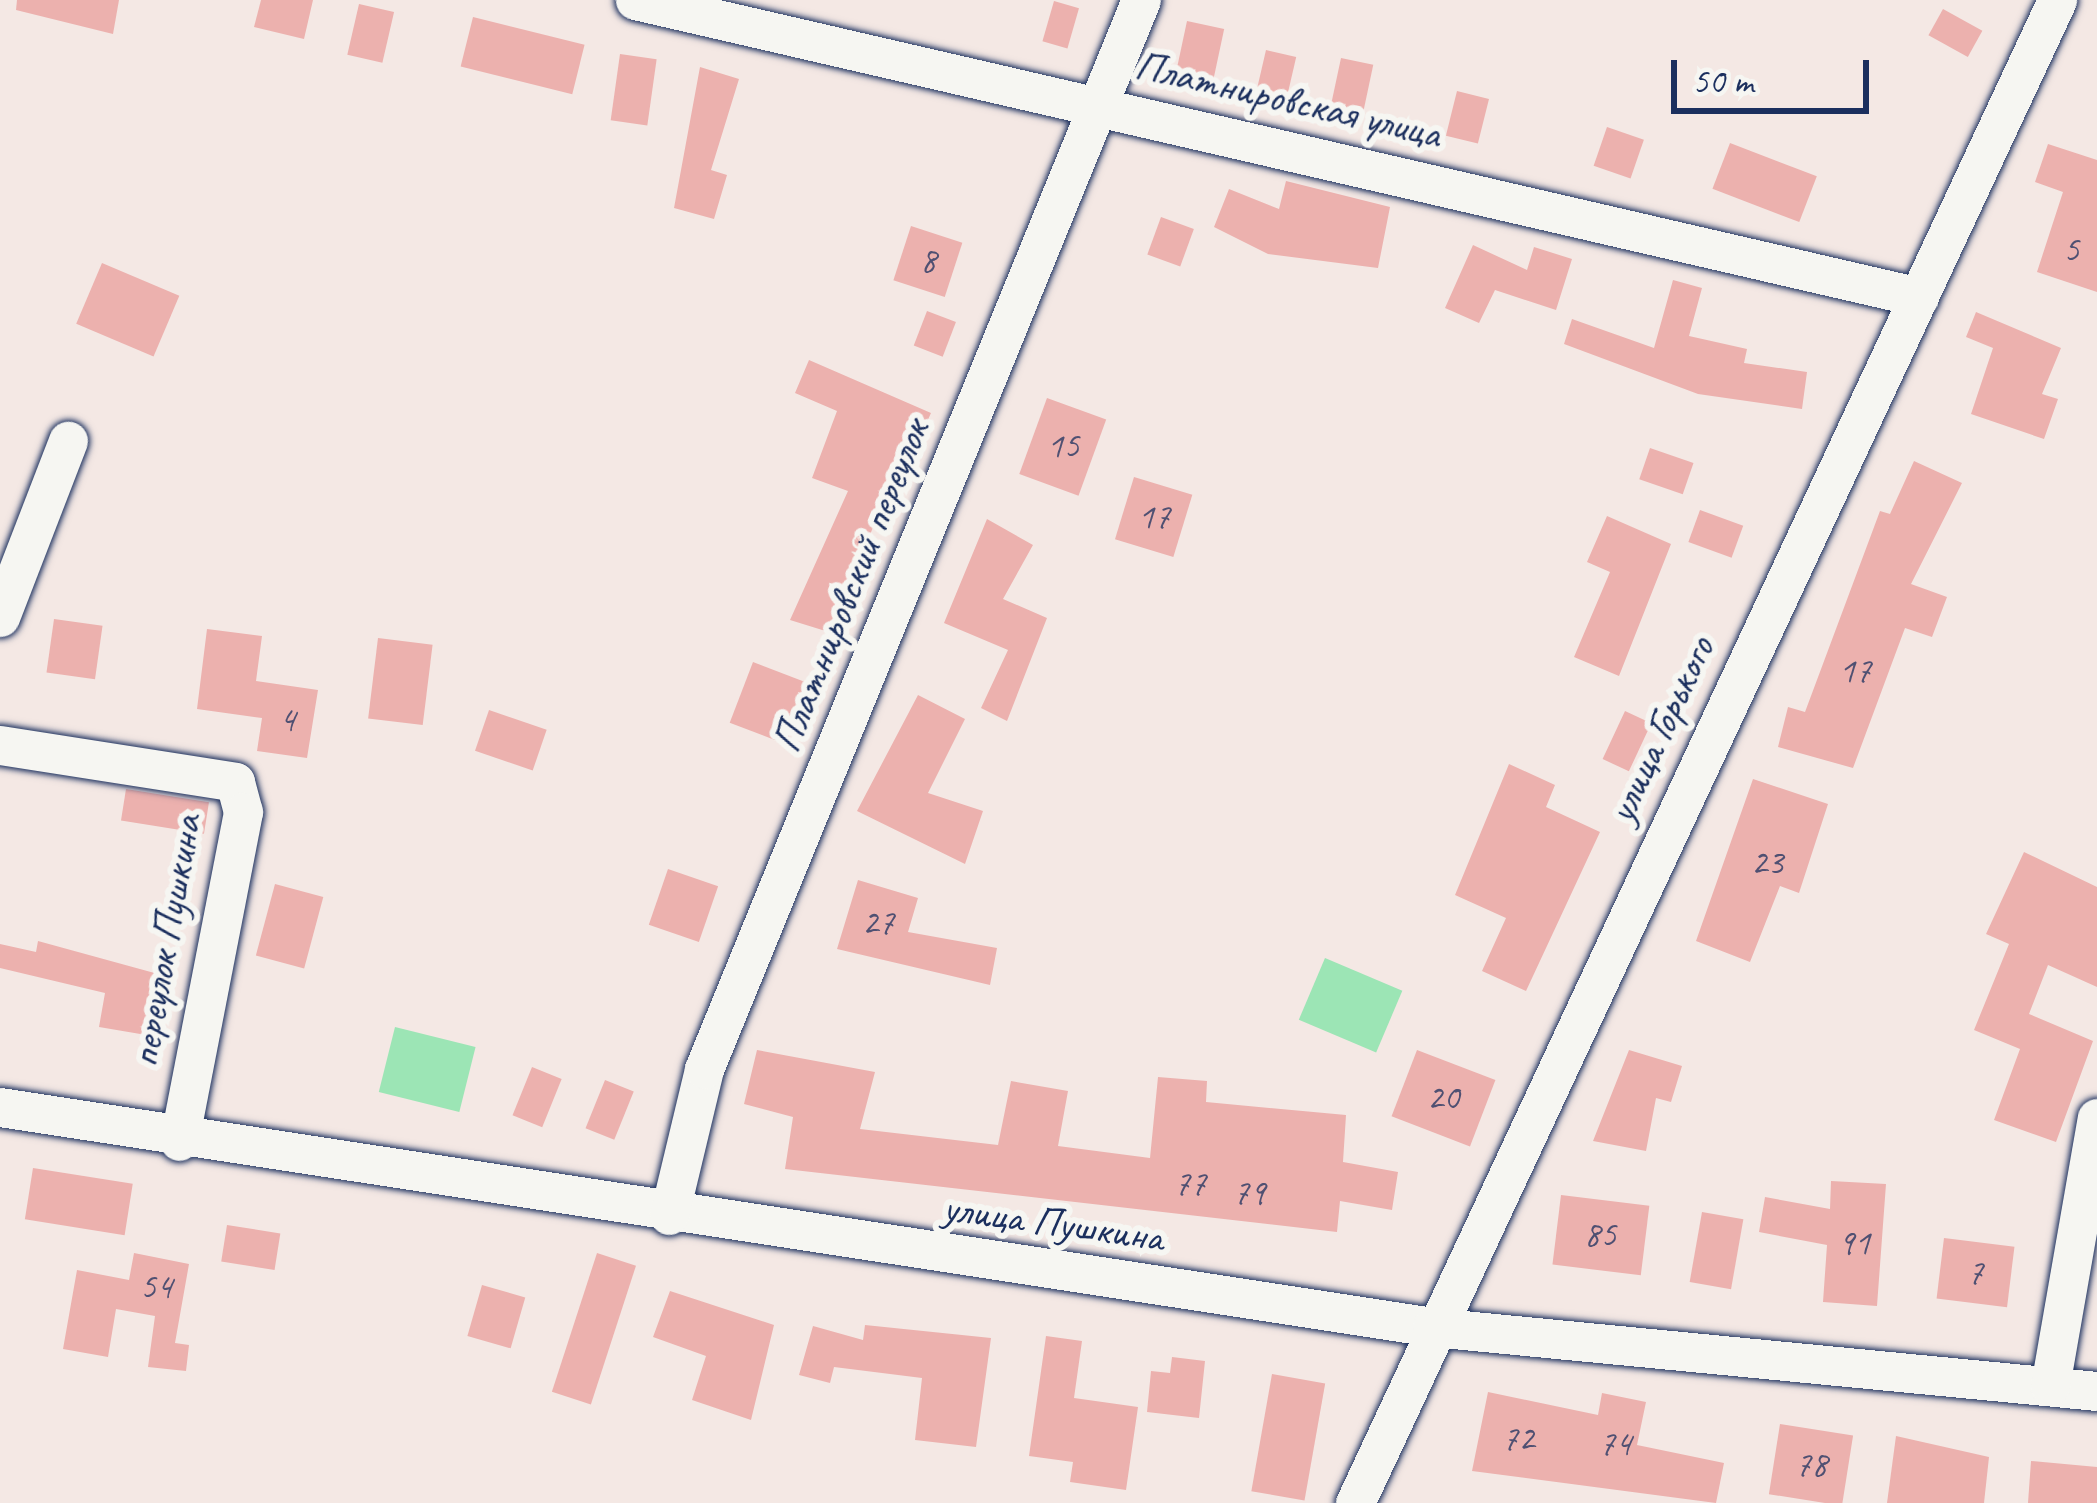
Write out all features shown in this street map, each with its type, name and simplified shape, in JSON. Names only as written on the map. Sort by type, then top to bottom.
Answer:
[{"type":"street","name":"Платнировская улица","points":[[639,0],[1918,297]]},
{"type":"street","name":"Платнировский переулок","points":[[669,1214],[704,1069],[1141,0]]},
{"type":"street","name":"улица Горького","points":[[1355,1503],[1432,1328],[2057,0]]},
{"type":"street","points":[[0,617],[68,441]]},
{"type":"street","name":"переулок Пушкина","points":[[0,745],[235,782],[242,812],[179,1141]]},
{"type":"street","name":"улица Пушкина","points":[[0,1106],[179,1141],[1432,1328],[2097,1391]]},
{"type":"street","points":[[2050,1385],[2097,1118]]},
{"type":"green space","points":[[1325,958],[1402,991],[1376,1052],[1299,1020]]},
{"type":"green space","points":[[395,1027],[476,1047],[459,1112],[379,1092]]},
{"type":"building","points":[[17,0],[119,0],[113,34],[16,10]]},
{"type":"building","points":[[261,0],[313,0],[304,39],[254,27]]},
{"type":"building","points":[[1054,1],[1079,8],[1067,49],[1042,41]]},
{"type":"building","points":[[359,4],[394,12],[382,63],[347,55]]},
{"type":"building","points":[[1943,9],[1982,31],[1968,57],[1928,35]]},
{"type":"building","points":[[473,17],[585,45],[572,94],[461,66]]},
{"type":"building","points":[[1187,21],[1224,29],[1213,80],[1176,72]]},
{"type":"building","points":[[1266,50],[1296,57],[1286,102],[1256,95]]},
{"type":"building","points":[[620,54],[657,59],[647,125],[611,120]]},
{"type":"building","points":[[1341,58],[1373,65],[1362,117],[1330,110]]},
{"type":"building","points":[[700,67],[739,79],[711,170],[727,175],[714,219],[674,208]]},
{"type":"building","points":[[1457,91],[1489,99],[1478,144],[1446,136]]},
{"type":"building","points":[[1607,127],[1644,140],[1631,178],[1594,166]]},
{"type":"building","points":[[1730,143],[1817,176],[1799,222],[1712,189]]},
{"type":"building","points":[[2048,144],[2097,160],[2097,292],[2037,272],[2063,192],[2035,182]]},
{"type":"building","points":[[1286,181],[1390,207],[1378,268],[1268,254],[1214,227],[1229,189],[1279,209]]},
{"type":"building","points":[[1161,217],[1194,229],[1180,267],[1147,255]]},
{"type":"building","points":[[911,226],[962,243],[945,297],[893,280]]},
{"type":"building","points":[[1473,245],[1527,270],[1534,247],[1572,259],[1556,310],[1495,290],[1479,323],[1445,308]]},
{"type":"building","points":[[102,263],[179,296],[154,357],[76,324]]},
{"type":"building","points":[[1673,280],[1702,288],[1689,336],[1747,349],[1744,363],[1807,372],[1802,409],[1698,394],[1564,344],[1572,319],[1654,348]]},
{"type":"building","points":[[927,311],[956,322],[943,357],[914,346]]},
{"type":"building","points":[[1976,312],[2061,348],[2042,394],[2058,399],[2044,439],[1971,414],[1993,348],[1966,337]]},
{"type":"building","points":[[809,360],[931,413],[916,446],[906,442],[832,633],[790,620],[848,491],[812,478],[837,411],[795,393]]},
{"type":"building","points":[[1047,398],[1106,420],[1078,496],[1019,474]]},
{"type":"building","points":[[1650,448],[1693,463],[1683,494],[1639,479]]},
{"type":"building","points":[[1914,461],[1962,483],[1911,584],[1947,597],[1932,637],[1905,628],[1853,768],[1778,747],[1788,707],[1805,712],[1880,511],[1890,514]]},
{"type":"building","points":[[1134,477],[1192,495],[1173,557],[1115,539]]},
{"type":"building","points":[[1700,510],[1743,526],[1732,558],[1688,542]]},
{"type":"building","points":[[1607,516],[1671,544],[1619,676],[1574,657],[1610,572],[1587,562]]},
{"type":"building","points":[[987,519],[1033,545],[1003,599],[1047,618],[1007,721],[981,708],[1008,650],[944,623]]},
{"type":"building","points":[[54,619],[103,626],[95,679],[46,672]]},
{"type":"building","points":[[207,629],[262,636],[256,681],[318,690],[307,758],[257,751],[262,718],[197,709]]},
{"type":"building","points":[[378,638],[433,645],[423,725],[368,718]]},
{"type":"building","points":[[753,662],[809,684],[786,744],[730,723]]},
{"type":"building","points":[[918,695],[965,719],[928,793],[983,811],[965,864],[857,811]]},
{"type":"building","points":[[489,710],[547,730],[533,771],[475,751]]},
{"type":"building","points":[[1625,711],[1651,723],[1629,771],[1603,759]]},
{"type":"building","points":[[1509,764],[1555,785],[1546,807],[1600,832],[1526,991],[1482,971],[1506,918],[1455,895]]},
{"type":"building","points":[[1753,779],[1828,804],[1799,893],[1780,886],[1750,962],[1696,941]]},
{"type":"building","points":[[126,789],[209,802],[204,834],[121,821]]},
{"type":"building","points":[[2024,852],[2097,887],[2097,987],[2048,965],[2029,1014],[2093,1041],[2056,1142],[1994,1120],[2020,1049],[1974,1030],[2009,944],[1986,934]]},
{"type":"building","points":[[668,869],[718,886],[699,942],[649,925]]},
{"type":"building","points":[[858,880],[918,898],[908,932],[997,948],[990,985],[837,949]]},
{"type":"building","points":[[275,884],[323,897],[304,968],[256,955]]},
{"type":"building","points":[[38,941],[169,977],[158,1037],[99,1027],[105,993],[0,968],[0,944],[36,952]]},
{"type":"building","points":[[757,1050],[875,1072],[860,1129],[998,1145],[1011,1081],[1068,1091],[1058,1146],[1150,1158],[1158,1077],[1207,1081],[1206,1102],[1346,1115],[1343,1162],[1398,1172],[1392,1210],[1340,1201],[1337,1232],[785,1169],[793,1117],[744,1104]]},
{"type":"building","points":[[1417,1050],[1495,1080],[1470,1146],[1392,1116]]},
{"type":"building","points":[[1629,1050],[1682,1066],[1671,1102],[1656,1098],[1646,1151],[1593,1141]]},
{"type":"building","points":[[532,1067],[562,1079],[542,1127],[513,1115]]},
{"type":"building","points":[[605,1080],[634,1092],[614,1140],[586,1128]]},
{"type":"building","points":[[33,1168],[133,1184],[125,1235],[25,1219]]},
{"type":"building","points":[[1831,1181],[1886,1184],[1877,1306],[1823,1302],[1827,1245],[1759,1232],[1765,1197],[1830,1209]]},
{"type":"building","points":[[1561,1195],[1649,1206],[1641,1275],[1552,1264]]},
{"type":"building","points":[[1702,1212],[1743,1219],[1731,1289],[1690,1282]]},
{"type":"building","points":[[227,1225],[280,1233],[275,1270],[221,1262]]},
{"type":"building","points":[[1944,1238],[2014,1247],[2007,1307],[1937,1299]]},
{"type":"building","points":[[134,1253],[189,1264],[175,1343],[189,1345],[186,1371],[148,1367],[155,1316],[116,1309],[108,1357],[63,1349],[77,1270],[129,1280]]},
{"type":"building","points":[[597,1253],[636,1266],[591,1405],[552,1392]]},
{"type":"building","points":[[482,1285],[525,1297],[511,1348],[467,1336]]},
{"type":"building","points":[[670,1291],[774,1325],[751,1420],[692,1400],[706,1356],[653,1337]]},
{"type":"building","points":[[865,1325],[991,1338],[976,1447],[915,1440],[922,1378],[834,1367],[830,1383],[799,1375],[813,1326],[863,1340]]},
{"type":"building","points":[[1046,1336],[1082,1341],[1074,1398],[1138,1407],[1126,1490],[1070,1482],[1073,1462],[1029,1456]]},
{"type":"building","points":[[1172,1357],[1205,1361],[1199,1418],[1147,1412],[1151,1371],[1170,1373]]},
{"type":"building","points":[[1272,1374],[1325,1383],[1305,1501],[1251,1491]]},
{"type":"building","points":[[1488,1392],[1598,1415],[1602,1393],[1646,1402],[1637,1445],[1724,1463],[1716,1503],[1472,1471]]},
{"type":"building","points":[[1780,1424],[1853,1436],[1842,1503],[1769,1494]]},
{"type":"building","points":[[1896,1436],[1989,1457],[1984,1503],[1887,1503]]},
{"type":"building","points":[[2031,1461],[2097,1467],[2097,1503],[2028,1503]]}]
